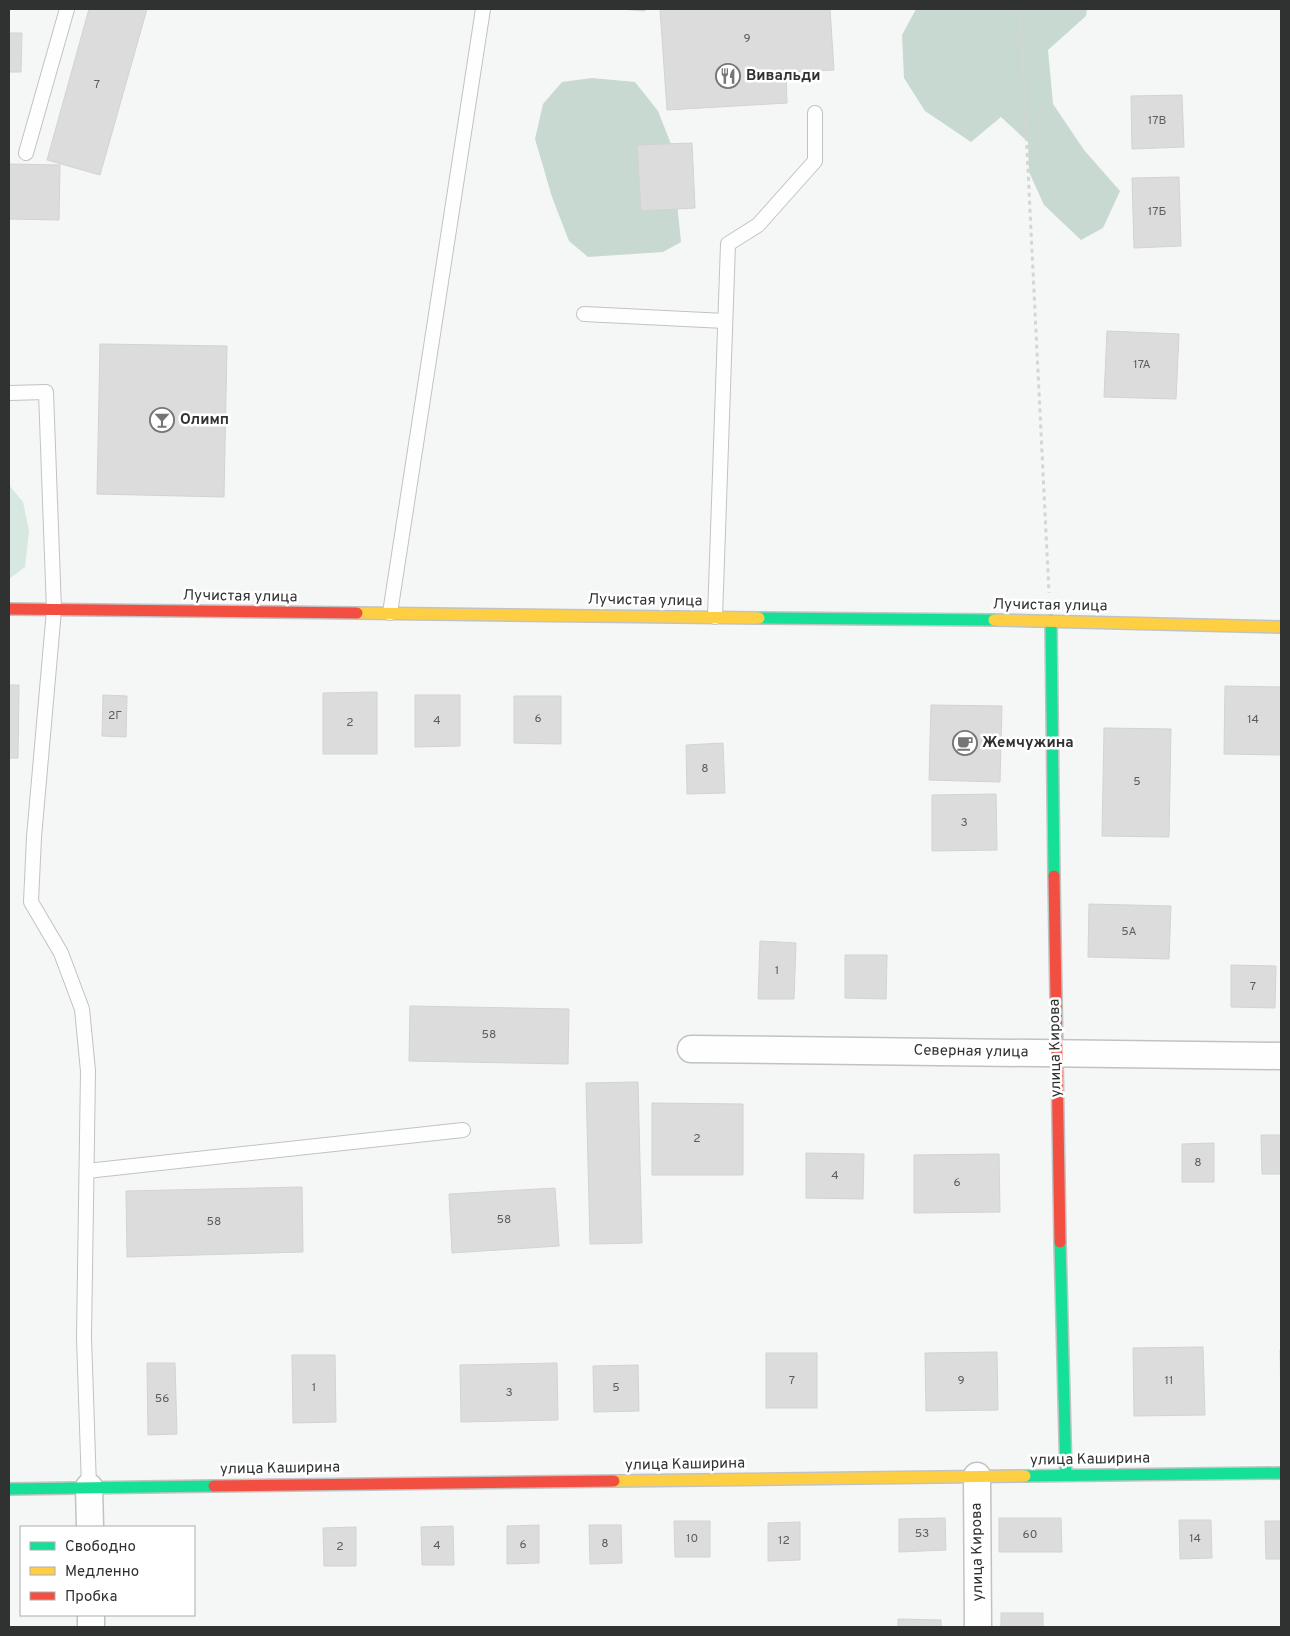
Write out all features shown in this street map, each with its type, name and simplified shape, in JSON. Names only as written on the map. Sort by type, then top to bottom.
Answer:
[{"type":"street","name":"Лучистая улица","points":[[9,609],[1051,621],[1281,626]]},
{"type":"street","name":"улица Кирова","points":[[1051,621],[1056,1053],[1066,1475]]},
{"type":"street","name":"Северная улица","points":[[691,1049],[1281,1056]]},
{"type":"street","name":"улица Каширина","points":[[9,1488],[1281,1473]]},
{"type":"street","name":"улица Кирова","points":[[977,1476],[978,1627]]},
{"type":"street","points":[[89,1487],[90,1526]]},
{"type":"lane","points":[[26,153],[68,9]]},
{"type":"lane","points":[[390,613],[482,9]]},
{"type":"lane","points":[[715,617],[728,244],[758,225],[815,162],[815,113]]},
{"type":"lane","points":[[584,314],[725,321]]},
{"type":"lane","points":[[9,393],[46,392],[54,610],[35,827],[31,902],[61,953],[82,1008],[88,1071],[84,1337],[89,1487]]},
{"type":"lane","points":[[87,1171],[463,1130]]},
{"type":"path","points":[[1020,9],[1051,621]]},
{"type":"shaded area","points":[[916,9],[1087,9],[1086,16],[1048,50],[1053,104],[1084,150],[1120,191],[1103,228],[1081,240],[1044,205],[1029,172],[1028,142],[1001,117],[971,142],[925,111],[904,78],[902,35]]},
{"type":"shaded area","points":[[592,78],[635,82],[658,111],[671,144],[681,242],[663,252],[588,257],[569,241],[552,197],[535,139],[543,104],[562,82]]},
{"type":"shaded area","points":[[9,485],[23,502],[29,531],[25,567],[9,579]]},
{"type":"building","points":[[89,9],[147,9],[100,175],[47,160]]},
{"type":"building","points":[[619,9],[645,9],[645,11]]},
{"type":"building","points":[[660,9],[830,9],[834,70],[786,72],[787,103],[667,110]]},
{"type":"building","points":[[9,33],[22,33],[21,72],[9,72]]},
{"type":"building","points":[[1182,95],[1184,147],[1132,149],[1131,96]]},
{"type":"building","points":[[692,143],[695,208],[641,211],[637,145]]},
{"type":"building","points":[[9,164],[60,165],[59,220],[9,219]]},
{"type":"building","points":[[1179,177],[1181,246],[1134,248],[1132,178]]},
{"type":"building","points":[[1107,331],[1179,334],[1176,399],[1104,397]]},
{"type":"building","name":"Олимп","points":[[100,344],[227,346],[224,497],[97,494]]},
{"type":"building","points":[[9,685],[19,685],[18,758],[9,758]]},
{"type":"building","points":[[1225,686],[1281,687],[1281,755],[1224,754]]},
{"type":"building","points":[[377,692],[377,754],[323,754],[323,693]]},
{"type":"building","points":[[103,695],[127,696],[126,737],[102,736]]},
{"type":"building","points":[[415,695],[460,695],[460,746],[415,747]]},
{"type":"building","points":[[514,696],[561,696],[561,744],[514,743]]},
{"type":"building","name":"Жемчужина","points":[[931,705],[1002,706],[1000,782],[929,780]]},
{"type":"building","points":[[1104,728],[1171,729],[1169,837],[1102,836]]},
{"type":"building","points":[[723,743],[725,793],[687,794],[686,745]]},
{"type":"building","points":[[996,794],[997,850],[932,851],[932,795]]},
{"type":"building","points":[[1089,904],[1171,906],[1169,959],[1088,957]]},
{"type":"building","points":[[760,941],[796,943],[794,999],[758,999]]},
{"type":"building","points":[[845,955],[887,955],[886,999],[845,998]]},
{"type":"building","points":[[1231,965],[1276,966],[1275,1008],[1231,1007]]},
{"type":"building","points":[[410,1006],[569,1009],[568,1064],[409,1061]]},
{"type":"building","points":[[638,1082],[642,1243],[590,1244],[586,1083]]},
{"type":"building","points":[[652,1103],[743,1104],[743,1175],[652,1175]]},
{"type":"building","points":[[1261,1135],[1281,1135],[1281,1174],[1262,1174]]},
{"type":"building","points":[[1214,1143],[1214,1182],[1182,1182],[1182,1144]]},
{"type":"building","points":[[806,1153],[864,1154],[863,1199],[806,1198]]},
{"type":"building","points":[[999,1154],[1000,1212],[914,1213],[914,1155]]},
{"type":"building","points":[[302,1187],[303,1252],[127,1257],[126,1191]]},
{"type":"building","points":[[555,1188],[559,1246],[452,1253],[449,1194]]},
{"type":"building","points":[[1203,1347],[1205,1415],[1134,1416],[1133,1348]]},
{"type":"building","points":[[1280,1350],[1281,1350],[1281,1406]]},
{"type":"building","points":[[997,1352],[998,1410],[926,1411],[925,1353]]},
{"type":"building","points":[[766,1353],[817,1353],[817,1408],[766,1408]]},
{"type":"building","points":[[292,1355],[335,1355],[336,1422],[293,1423]]},
{"type":"building","points":[[147,1363],[175,1363],[177,1434],[148,1435]]},
{"type":"building","points":[[557,1363],[558,1420],[461,1422],[460,1365]]},
{"type":"building","points":[[638,1365],[639,1411],[594,1412],[593,1366]]},
{"type":"building","points":[[945,1518],[946,1550],[899,1552],[899,1519]]},
{"type":"building","points":[[999,1518],[1061,1518],[1062,1552],[999,1552]]},
{"type":"building","points":[[1179,1520],[1211,1520],[1212,1558],[1180,1559]]},
{"type":"building","points":[[674,1521],[710,1521],[710,1557],[675,1557]]},
{"type":"building","points":[[1265,1521],[1281,1521],[1281,1559],[1266,1559]]},
{"type":"building","points":[[800,1522],[800,1560],[768,1561],[768,1523]]},
{"type":"building","points":[[539,1525],[539,1563],[507,1564],[507,1526]]},
{"type":"building","points":[[589,1525],[621,1525],[622,1563],[590,1564]]},
{"type":"building","points":[[453,1526],[454,1565],[422,1565],[421,1527]]},
{"type":"building","points":[[356,1527],[356,1566],[324,1566],[323,1528]]},
{"type":"building","points":[[1001,1613],[1043,1613],[1043,1627],[1001,1627]]},
{"type":"building","points":[[898,1619],[941,1620],[941,1627],[898,1627]]},
{"type":"traffic: fast","points":[[759,618],[994,620]]},
{"type":"traffic: fast","points":[[1051,621],[1054,876]]},
{"type":"traffic: fast","points":[[1060,1242],[1066,1475]]},
{"type":"traffic: fast","points":[[1025,1476],[1281,1473]]},
{"type":"traffic: fast","points":[[9,1489],[214,1486]]},
{"type":"traffic: slow","points":[[357,613],[759,618]]},
{"type":"traffic: slow","points":[[994,620],[1281,627]]},
{"type":"traffic: slow","points":[[614,1481],[1025,1476]]},
{"type":"traffic: jam","points":[[9,609],[357,613]]},
{"type":"traffic: jam","points":[[1054,876],[1060,1242]]},
{"type":"traffic: jam","points":[[214,1486],[614,1481]]},
{"type":"place","name":"Вивальди","points":[[728,76]]},
{"type":"place","name":"Олимп","points":[[162,420]]},
{"type":"place","name":"Жемчужина","points":[[965,743]]}]
